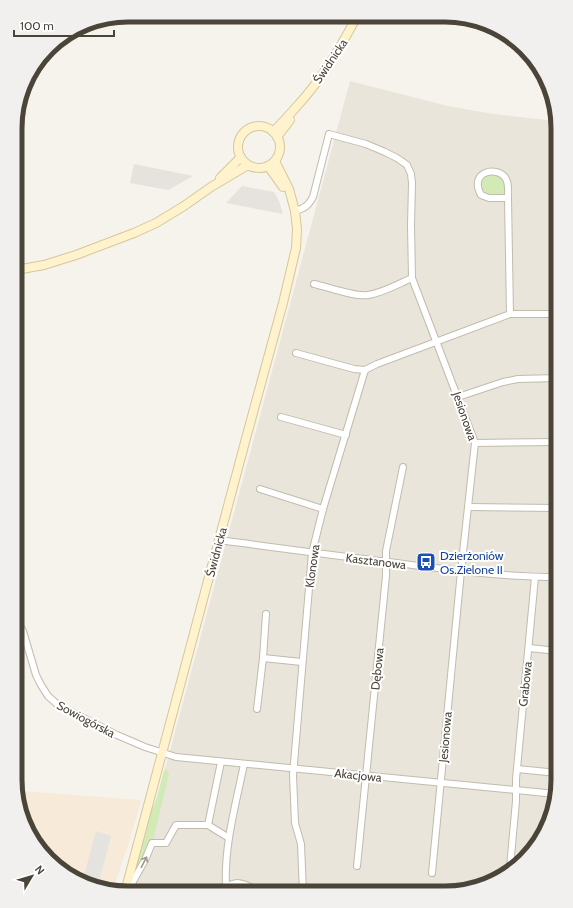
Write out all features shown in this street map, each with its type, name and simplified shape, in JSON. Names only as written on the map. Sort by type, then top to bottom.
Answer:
[{"type":"street","name":"Świdnicka","points":[[275,135],[294,114],[299,104],[319,79],[342,44],[354,22]]},
{"type":"street","points":[[261,126],[267,128],[275,135],[280,147],[278,157],[271,164],[261,168],[254,167],[248,165],[241,157],[239,144],[240,138],[248,130],[261,126]]},
{"type":"street","name":"Jesionowa","points":[[295,211],[305,208],[313,197],[329,134],[366,144],[397,158],[407,165],[411,174],[412,183],[412,278],[475,443],[432,873]]},
{"type":"street","points":[[211,187],[241,157]]},
{"type":"street","name":"Świdnicka","points":[[128,886],[283,303],[296,248],[297,229],[295,211],[291,197],[271,164]]},
{"type":"street","points":[[22,269],[44,265],[76,255],[156,223],[248,165]]},
{"type":"street","points":[[508,198],[488,198],[482,195],[477,184],[479,178],[484,174],[497,172],[507,180],[508,198],[510,314]]},
{"type":"street","points":[[314,284],[360,295],[369,295],[396,286],[412,278]]},
{"type":"street","points":[[296,353],[354,369],[365,370],[377,364],[510,314],[551,314]]},
{"type":"street","name":"Klonowa","points":[[303,886],[301,844],[295,823],[293,769],[312,553],[323,509],[365,370]]},
{"type":"street","points":[[458,397],[503,382],[518,379],[551,378]]},
{"type":"street","points":[[281,417],[346,435]]},
{"type":"street","points":[[475,443],[551,442]]},
{"type":"street","name":"Dębowa","points":[[357,866],[385,583],[386,551],[403,467]]},
{"type":"street","points":[[260,489],[323,509]]},
{"type":"street","points":[[468,507],[551,508]]},
{"type":"street","name":"Kasztanowa","points":[[219,540],[461,571],[551,577]]},
{"type":"street","name":"Grabowa","points":[[510,864],[517,769],[535,577]]},
{"type":"street","points":[[257,709],[266,614]]},
{"type":"street","name":"Sowiogórska","points":[[22,631],[36,675],[48,696],[58,705],[97,726],[162,753]]},
{"type":"street","points":[[529,648],[551,650]]},
{"type":"street","points":[[263,658],[302,662]]},
{"type":"street","name":"Akacjowa","points":[[162,753],[176,757],[221,762],[550,793]]},
{"type":"street","points":[[208,825],[221,762]]},
{"type":"street","points":[[244,764],[229,838],[226,886],[237,882],[249,886]]},
{"type":"street","points":[[517,769],[551,772]]},
{"type":"street","points":[[130,886],[145,860],[152,843],[166,843],[176,825],[208,825],[229,838]]},
{"type":"shaded area","points":[[350,81],[448,106],[493,114],[550,120],[551,787],[549,801],[540,827],[525,850],[510,864],[486,878],[466,884],[452,886],[134,886]]},
{"type":"shaded area","points":[[134,164],[193,176],[168,190],[130,183]]},
{"type":"shaded area","points":[[242,186],[274,192],[279,201],[283,214],[226,203]]},
{"type":"shaded area","points":[[23,791],[141,800],[130,839],[114,885],[87,878],[63,864],[53,855],[44,845],[30,821]]},
{"type":"shaded area","points":[[96,831],[111,836],[99,882],[84,876]]},
{"type":"green space","points":[[487,176],[499,177],[503,181],[505,193],[500,196],[494,196],[484,193],[481,182]]},
{"type":"green space","points":[[164,770],[168,771],[169,774],[153,840],[147,846],[133,878],[146,825],[157,797]]},
{"type":"place","name":"Dzierżoniów Os.Zielone II","points":[[426,562]]}]
